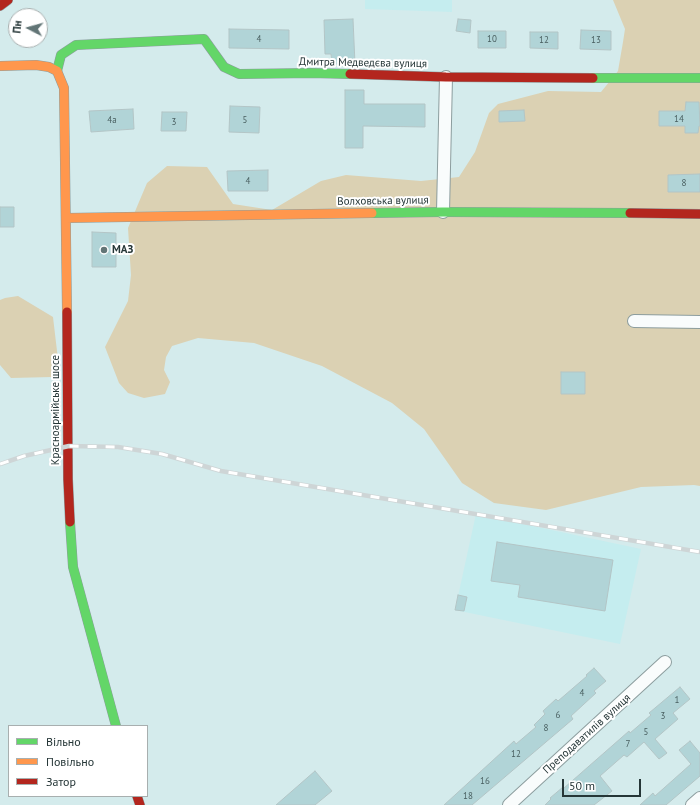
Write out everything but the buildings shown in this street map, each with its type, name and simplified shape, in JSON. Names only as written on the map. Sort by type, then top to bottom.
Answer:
[{"type":"street","points":[[0,6],[8,0]]},
{"type":"street","name":"Дмитра Медведєва вулиця","points":[[57,71],[61,56],[76,45],[204,39],[224,67],[239,74],[311,73],[446,77],[700,78]]},
{"type":"street","points":[[0,66],[36,65],[49,67],[57,71]]},
{"type":"street","name":"Красноармійське шосе","points":[[57,71],[64,88],[68,479],[73,567],[116,725]]},
{"type":"street","points":[[444,212],[446,77]]},
{"type":"street","name":"Волховська вулиця","points":[[66,218],[444,212],[700,214]]},
{"type":"street","points":[[634,321],[700,322]]},
{"type":"street","name":"Преподаватилів вулиця","points":[[509,805],[665,662]]},
{"type":"street","points":[[692,805],[700,798]]},
{"type":"shaded area","points":[[365,0],[452,0],[452,12],[365,9]]},
{"type":"shaded area","points":[[613,0],[700,0],[700,486],[641,487],[546,510],[494,503],[462,483],[424,429],[392,403],[322,366],[254,343],[198,338],[172,346],[166,357],[164,370],[170,382],[165,394],[144,398],[128,393],[119,383],[105,347],[128,301],[131,275],[128,228],[147,183],[167,166],[207,167],[233,204],[272,210],[321,181],[346,175],[421,181],[459,177],[475,152],[489,113],[498,104],[548,91],[601,92],[618,71],[625,29]]},
{"type":"shaded area","points":[[18,296],[53,317],[59,368],[58,372],[52,377],[11,378],[0,365],[0,300]]},
{"type":"shaded area","points":[[476,514],[641,549],[620,644],[455,610]]},
{"type":"railway","points":[[0,464],[24,456],[69,446],[118,447],[162,454],[221,471],[700,552]]},
{"type":"traffic: fast","points":[[57,71],[61,55],[76,45],[204,39],[224,67],[239,74],[350,74]]},
{"type":"traffic: fast","points":[[593,78],[700,78]]},
{"type":"traffic: fast","points":[[372,213],[630,213]]},
{"type":"traffic: fast","points":[[70,522],[73,567],[116,725]]},
{"type":"traffic: slow","points":[[0,66],[36,65],[49,67],[57,71],[64,88],[67,312]]},
{"type":"traffic: slow","points":[[66,218],[372,213]]},
{"type":"traffic: jam","points":[[0,6],[8,0]]},
{"type":"traffic: jam","points":[[350,74],[446,77],[593,78]]},
{"type":"traffic: jam","points":[[630,213],[700,214]]},
{"type":"traffic: jam","points":[[67,312],[68,479],[70,522]]},
{"type":"traffic: jam","points":[[137,797],[140,805]]},
{"type":"place","name":"МАЗ","points":[[104,250]]}]
